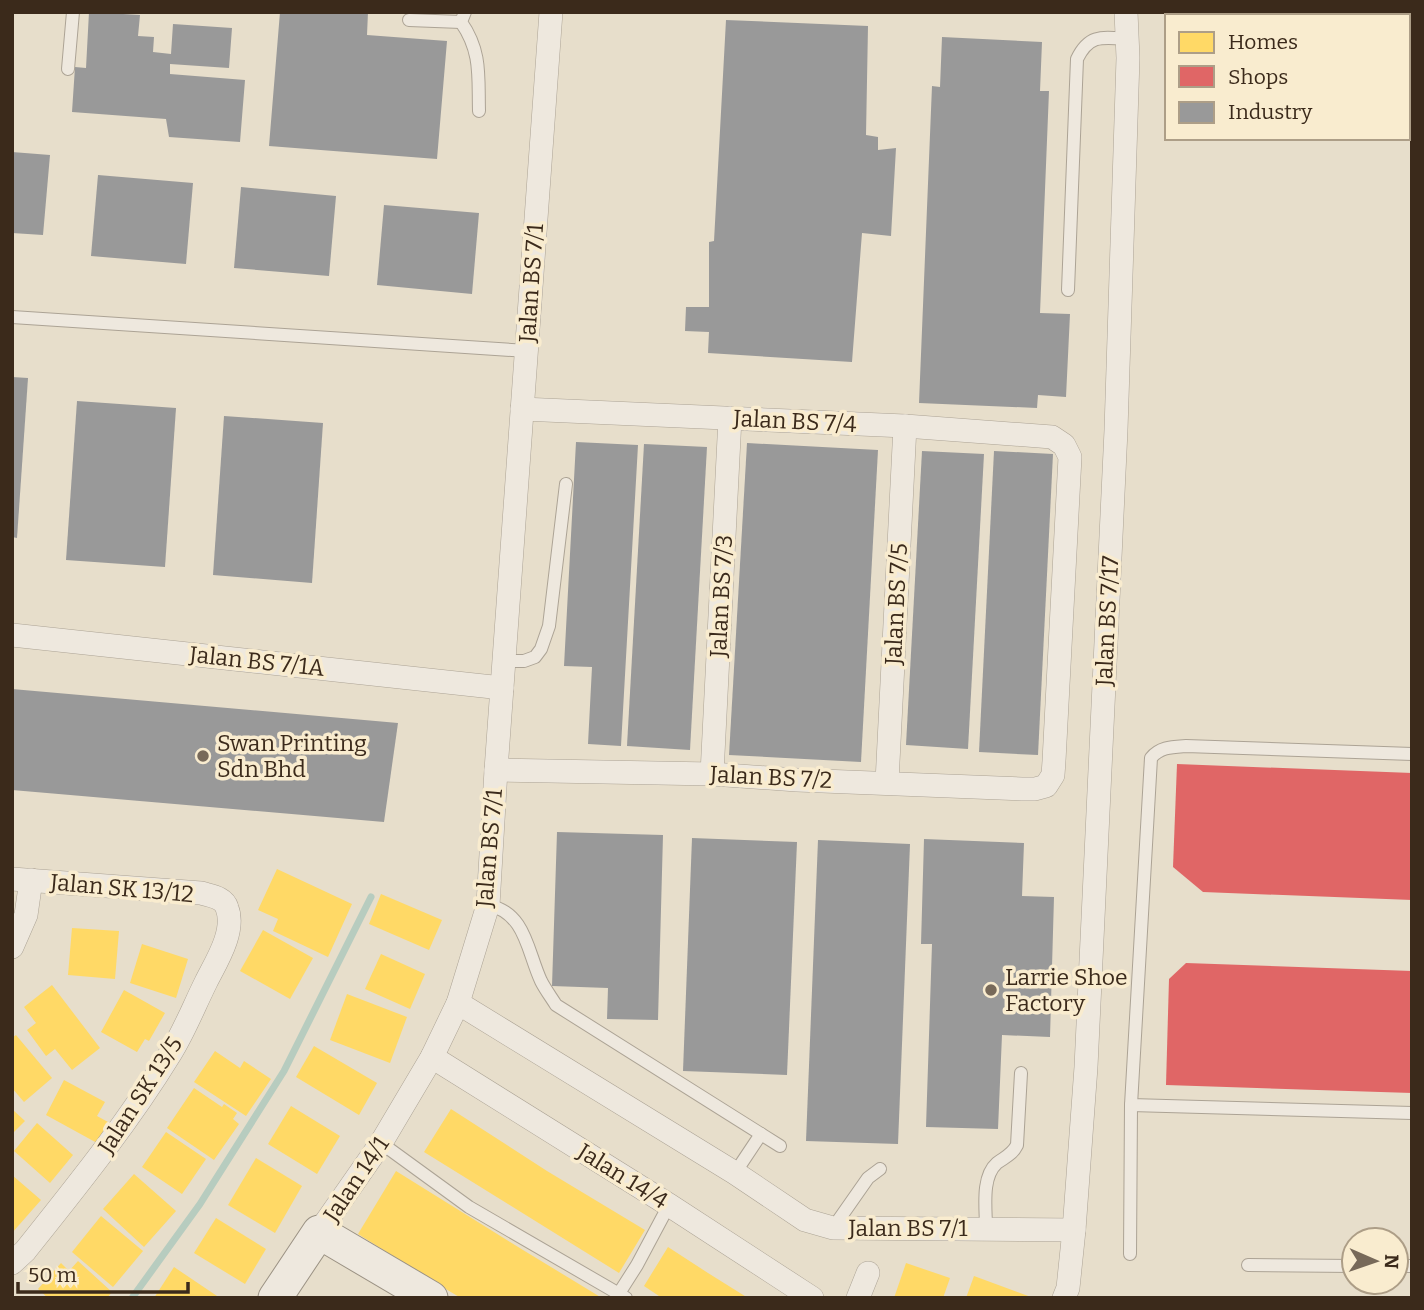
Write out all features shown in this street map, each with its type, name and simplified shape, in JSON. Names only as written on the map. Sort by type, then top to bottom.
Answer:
[{"type":"street","name":"Jalan BS 7/1","points":[[551,12],[503,661],[488,905],[458,1003],[735,1173],[805,1220],[833,1228],[986,1227],[1074,1230]]},
{"type":"street","name":"Jalan BS 7/17","points":[[1064,1298],[1068,1288],[1074,1230],[1086,1067],[1116,430],[1128,39],[1126,12]]},
{"type":"street","name":"Jalan BS 7/4","points":[[522,409],[905,426],[1052,437],[1064,445],[1070,457],[1054,761],[1053,775],[1046,786]]},
{"type":"street","name":"Jalan BS 7/3","points":[[712,774],[730,418]]},
{"type":"street","name":"Jalan BS 7/5","points":[[887,782],[905,426]]},
{"type":"street","name":"Jalan BS 7/1A","points":[[12,635],[502,688]]},
{"type":"street","name":"Jalan BS 7/2","points":[[496,771],[712,774],[1021,789],[1046,786]]},
{"type":"street","name":"Jalan SK 13/12","points":[[21,880],[201,893],[223,901],[228,907]]},
{"type":"street","points":[[12,947],[26,915],[21,880]]},
{"type":"street","name":"Jalan SK 13/5","points":[[12,1263],[25,1251],[102,1155],[172,1052],[227,935],[228,907]]},
{"type":"street","name":"Jalan 14/1","points":[[275,1298],[381,1143],[432,1057],[458,1003]]},
{"type":"street","name":"Jalan 14/4","points":[[432,1057],[812,1298]]},
{"type":"street","points":[[319,1232],[431,1298]]},
{"type":"street","points":[[858,1298],[868,1273]]},
{"type":"lane","points":[[68,69],[73,12]]},
{"type":"lane","points":[[409,20],[463,17],[478,55],[479,111]]},
{"type":"lane","points":[[1068,290],[1077,59],[1083,45],[1094,39],[1128,39]]},
{"type":"lane","points":[[12,317],[527,351]]},
{"type":"lane","points":[[503,661],[524,662],[535,657],[541,649],[549,626],[566,484]]},
{"type":"lane","points":[[1130,1254],[1131,1105],[1151,758],[1155,752],[1166,747],[1186,746],[1412,754]]},
{"type":"lane","points":[[488,905],[511,914],[522,928],[541,982],[556,1004],[780,1146]]},
{"type":"lane","points":[[986,1227],[988,1177],[996,1164],[1013,1153],[1017,1145],[1021,1073]]},
{"type":"lane","points":[[1131,1105],[1412,1113]]},
{"type":"lane","points":[[735,1173],[761,1134]]},
{"type":"lane","points":[[381,1143],[469,1207],[620,1296],[669,1205]]},
{"type":"lane","points":[[833,1228],[868,1178],[880,1170]]},
{"type":"lane","points":[[1248,1265],[1340,1266]]},
{"type":"building: Homes","points":[[277,869],[352,904],[328,957],[273,931],[278,919],[258,910]]},
{"type":"building: Homes","points":[[381,894],[442,920],[429,950],[369,924]]},
{"type":"building: Homes","points":[[72,928],[119,931],[115,979],[68,975]]},
{"type":"building: Homes","points":[[263,930],[313,958],[290,999],[240,971]]},
{"type":"building: Homes","points":[[142,944],[188,959],[176,998],[130,983]]},
{"type":"building: Homes","points":[[381,954],[425,974],[410,1009],[365,989]]},
{"type":"building: Homes","points":[[52,985],[100,1048],[72,1070],[55,1049],[46,1056],[27,1030],[36,1023],[24,1007]]},
{"type":"building: Homes","points":[[124,990],[165,1013],[149,1041],[145,1039],[137,1052],[101,1032]]},
{"type":"building: Homes","points":[[347,994],[407,1017],[390,1063],[330,1040]]},
{"type":"building: Homes","points":[[16,1035],[52,1078],[24,1102],[12,1088],[12,1038]]},
{"type":"building: Homes","points":[[314,1046],[377,1083],[359,1115],[296,1077]]},
{"type":"building: Homes","points":[[215,1051],[240,1068],[244,1061],[271,1079],[246,1116],[194,1082]]},
{"type":"building: Homes","points":[[64,1080],[105,1102],[97,1116],[108,1122],[97,1143],[46,1115]]},
{"type":"building: Homes","points":[[194,1088],[222,1107],[224,1104],[237,1113],[233,1119],[239,1124],[214,1160],[167,1128]]},
{"type":"building: Homes","points":[[291,1106],[340,1136],[317,1174],[268,1144]]},
{"type":"building: Homes","points":[[12,1109],[25,1121],[12,1134]]},
{"type":"building: Homes","points":[[451,1109],[645,1230],[619,1273],[424,1152]]},
{"type":"building: Homes","points":[[37,1123],[73,1155],[50,1183],[14,1151]]},
{"type":"building: Homes","points":[[166,1132],[206,1159],[182,1194],[142,1167]]},
{"type":"building: Homes","points":[[256,1158],[302,1186],[275,1233],[228,1205]]},
{"type":"building: Homes","points":[[396,1171],[602,1298],[461,1298],[444,1288],[358,1234]]},
{"type":"building: Homes","points":[[134,1174],[176,1211],[144,1247],[103,1209]]},
{"type":"building: Homes","points":[[12,1175],[41,1200],[12,1233]]},
{"type":"building: Homes","points":[[101,1216],[143,1251],[113,1287],[72,1252]]},
{"type":"building: Homes","points":[[216,1218],[266,1249],[245,1284],[194,1253]]},
{"type":"building: Homes","points":[[668,1247],[748,1298],[662,1298],[644,1286]]},
{"type":"building: Homes","points":[[78,1261],[112,1292],[107,1298],[48,1298],[38,1289],[61,1263],[69,1271]]},
{"type":"building: Homes","points":[[906,1263],[950,1278],[943,1298],[894,1298]]},
{"type":"building: Homes","points":[[174,1267],[220,1298],[154,1298]]},
{"type":"building: Homes","points":[[974,1276],[1031,1297],[1031,1298],[966,1298]]},
{"type":"building: Shops","points":[[1177,764],[1412,773],[1412,900],[1203,892],[1173,867]]},
{"type":"building: Shops","points":[[1186,963],[1412,971],[1412,1093],[1166,1085],[1169,979]]},
{"type":"building: Industry","points":[[89,12],[140,15],[138,36],[154,37],[153,52],[171,54],[173,24],[232,28],[229,68],[170,64],[170,74],[245,80],[240,142],[169,137],[166,119],[72,112],[75,67],[86,68]]},
{"type":"building: Industry","points":[[280,12],[368,12],[367,35],[447,41],[437,159],[269,146]]},
{"type":"building: Industry","points":[[726,20],[868,26],[866,135],[878,137],[878,150],[896,148],[891,236],[862,233],[852,362],[708,353],[709,332],[685,331],[686,307],[709,307],[709,242],[714,241]]},
{"type":"building: Industry","points":[[942,37],[1042,42],[1040,91],[1049,91],[1040,313],[1070,314],[1066,397],[1038,395],[1037,408],[919,403],[932,86],[940,87]]},
{"type":"building: Industry","points":[[12,152],[50,155],[43,235],[12,233]]},
{"type":"building: Industry","points":[[98,175],[193,183],[186,264],[91,256]]},
{"type":"building: Industry","points":[[241,187],[336,196],[329,276],[234,268]]},
{"type":"building: Industry","points":[[384,205],[479,213],[472,294],[377,285]]},
{"type":"building: Industry","points":[[12,377],[28,378],[17,538],[12,537]]},
{"type":"building: Industry","points":[[77,401],[176,408],[165,567],[66,560]]},
{"type":"building: Industry","points":[[224,416],[323,423],[312,583],[213,575]]},
{"type":"building: Industry","points":[[576,442],[638,445],[621,746],[588,744],[592,667],[564,666]]},
{"type":"building: Industry","points":[[747,443],[878,450],[861,762],[729,755]]},
{"type":"building: Industry","points":[[644,444],[707,447],[690,750],[627,746]]},
{"type":"building: Industry","points":[[922,451],[984,454],[968,749],[906,745]]},
{"type":"building: Industry","points":[[994,451],[1053,454],[1038,755],[979,752]]},
{"type":"building: Industry","name":"Swan Printing Sdn Bhd","points":[[12,689],[398,723],[384,822],[12,790]]},
{"type":"building: Industry","points":[[557,832],[663,835],[658,1020],[607,1019],[608,988],[552,986]]},
{"type":"building: Industry","points":[[692,838],[797,842],[787,1075],[683,1071]]},
{"type":"building: Industry","name":"Larrie Shoe Factory","points":[[924,839],[1024,843],[1022,896],[1054,897],[1050,1037],[1002,1035],[998,1129],[926,1127],[932,944],[921,944]]},
{"type":"building: Industry","points":[[818,840],[910,844],[898,1144],[806,1141]]},
{"type":"waterway","points":[[132,1298],[200,1204],[284,1071],[371,897]]},
{"type":"place","name":"Swan Printing Sdn Bhd","points":[[203,756]]},
{"type":"place","name":"Larrie Shoe Factory","points":[[991,990]]}]
